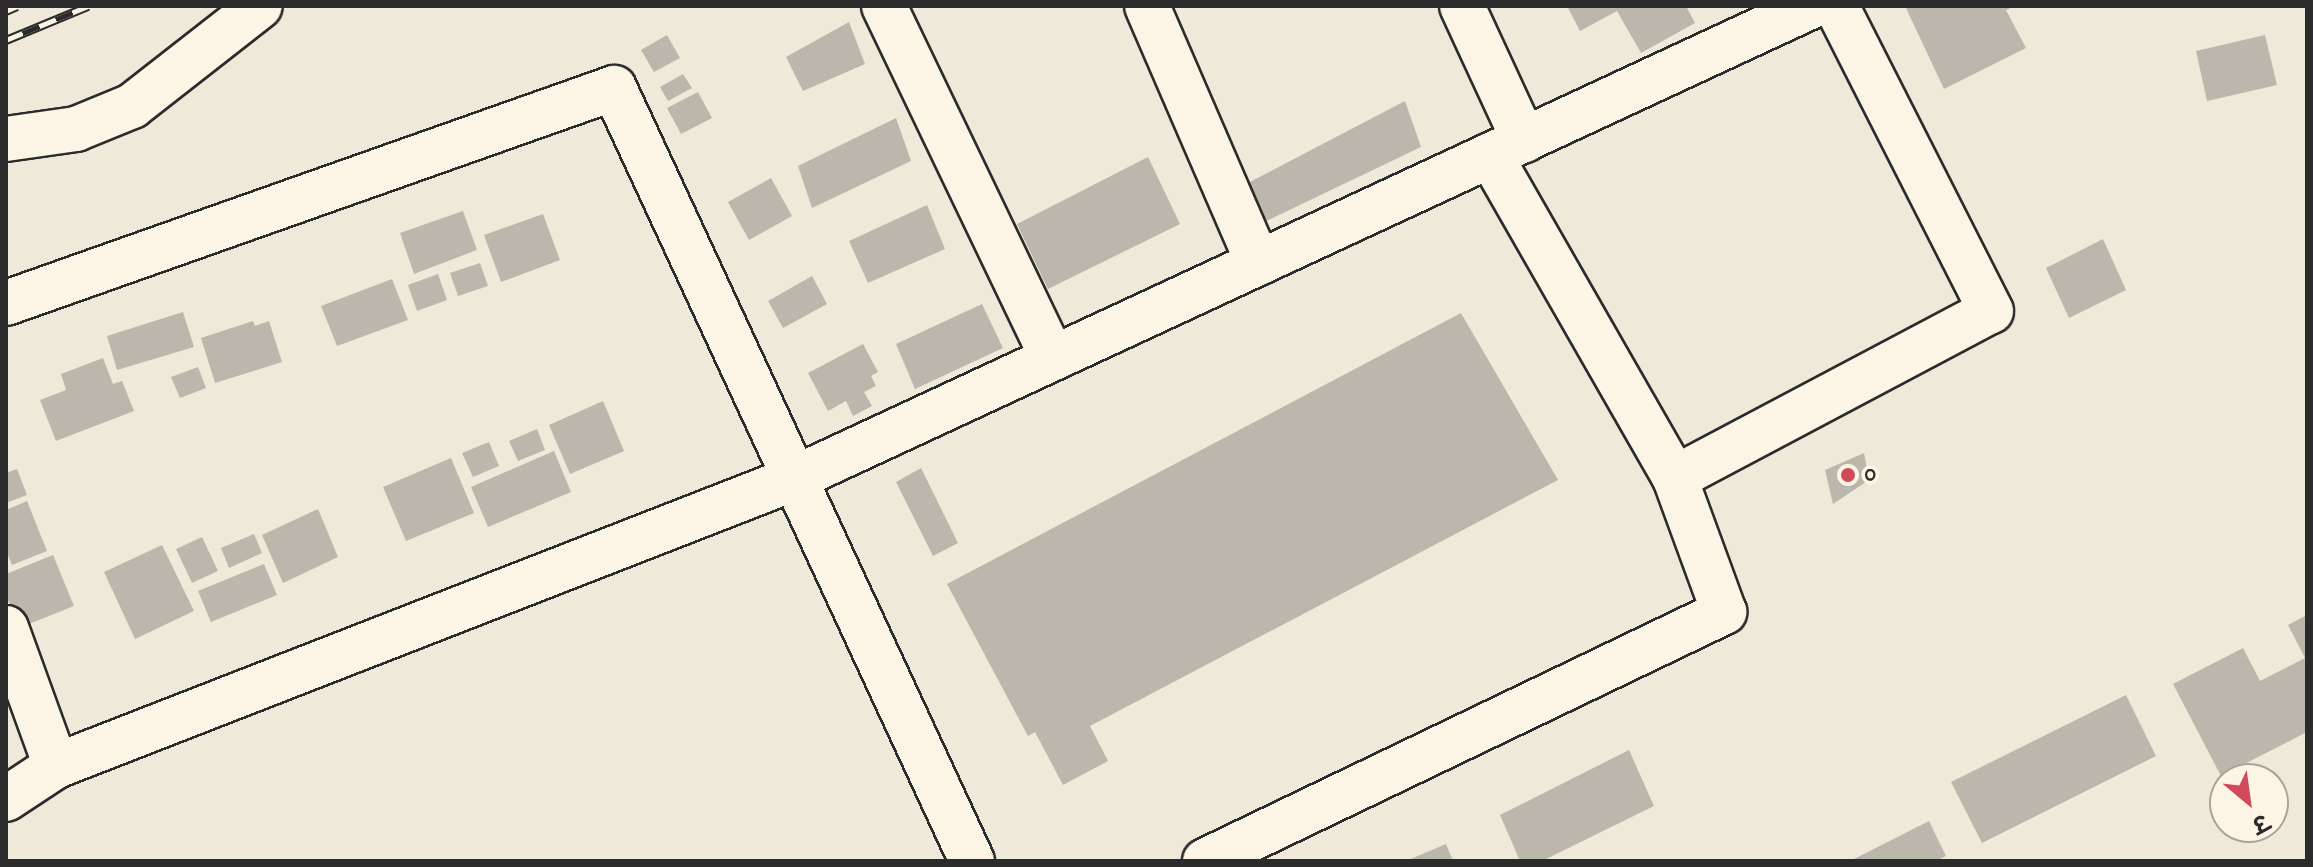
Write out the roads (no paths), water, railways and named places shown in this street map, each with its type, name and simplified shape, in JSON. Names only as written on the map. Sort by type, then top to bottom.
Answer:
[{"type":"street","points":[[6,139],[76,129],[132,106],[260,6]]},
{"type":"street","points":[[884,6],[1053,358]]},
{"type":"street","points":[[1147,6],[1258,263]]},
{"type":"street","points":[[1205,861],[1724,612],[1675,478],[1507,148],[1462,6]]},
{"type":"street","points":[[6,799],[56,766],[795,478],[1812,6]]},
{"type":"street","points":[[1675,478],[1991,311],[1836,6]]},
{"type":"street","points":[[6,303],[614,88],[972,861]]},
{"type":"street","points":[[6,628],[56,766]]},
{"type":"railway","points":[[6,11],[17,6]]},
{"type":"railway","points":[[6,40],[88,6]]},
{"type":"place","name":"o","points":[[1848,475]]}]
